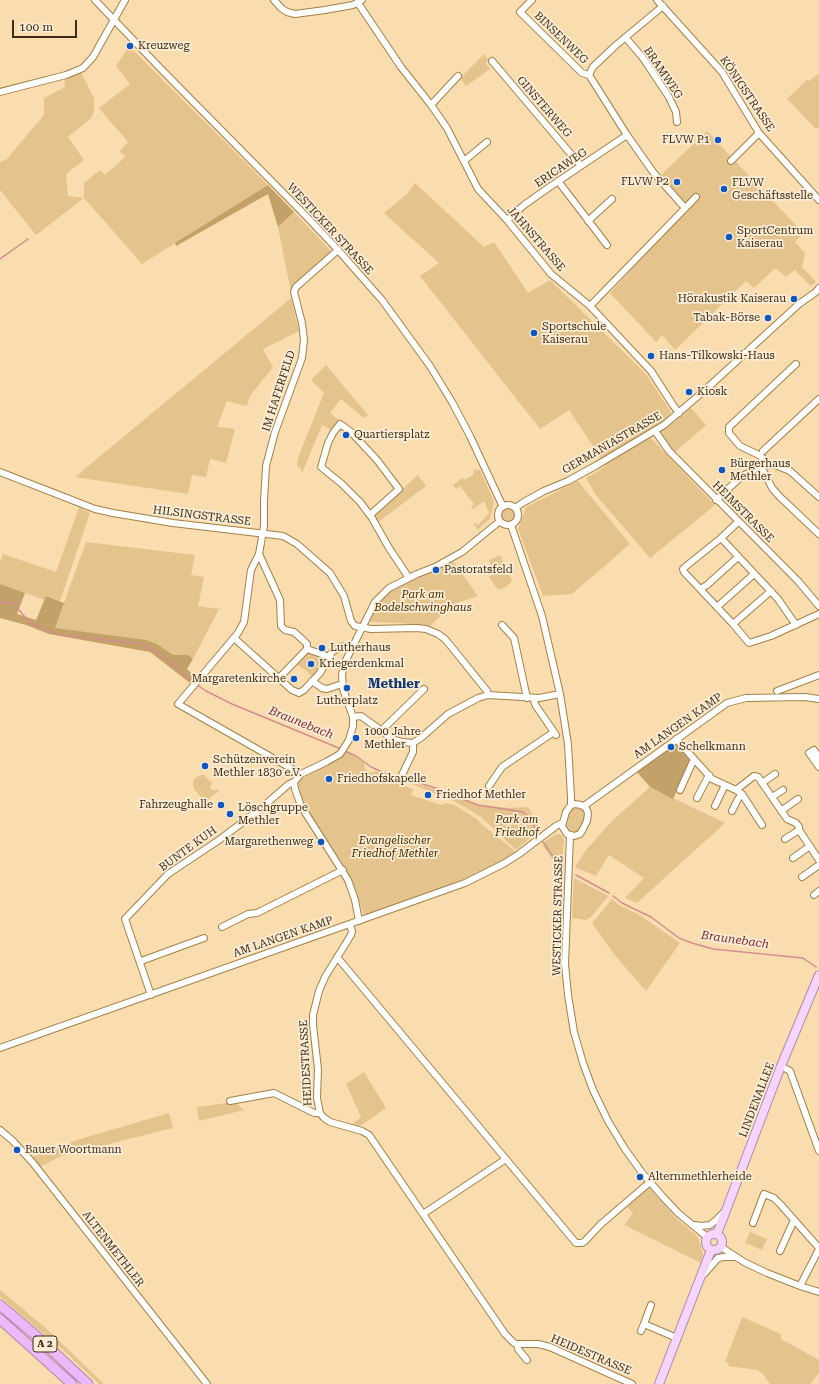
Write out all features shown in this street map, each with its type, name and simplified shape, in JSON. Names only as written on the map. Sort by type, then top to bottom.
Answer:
[{"type":"highway","name":"A 2","points":[[0,1305],[40,1339],[88,1384]]},
{"type":"highway","name":"A 2","points":[[0,1319],[72,1384]]},
{"type":"main road","name":"LINDENALLEE","points":[[717,1234],[781,1066],[819,975]]},
{"type":"main road","points":[[712,1234],[717,1234],[722,1238],[722,1244],[717,1250],[712,1250],[706,1244],[708,1237],[712,1234]]},
{"type":"main road","points":[[660,1384],[712,1250]]},
{"type":"street","name":"WESTICKER STRASSE","points":[[95,0],[338,250],[382,300],[430,366],[452,402],[470,436],[503,507]]},
{"type":"street","points":[[0,92],[66,75],[83,68],[93,57],[125,0]]},
{"type":"street","points":[[274,0],[281,8],[287,12],[295,14],[325,10],[360,1]]},
{"type":"street","name":"BINSENWEG","points":[[532,0],[520,12],[582,73],[589,75]]},
{"type":"street","name":"KÖNIGSTRASSE","points":[[658,0],[722,72],[759,133],[819,200]]},
{"type":"street","name":"JAHNSTRASSE","points":[[360,1],[401,67],[447,128],[478,190],[507,220],[551,274],[590,306],[651,371],[673,405],[680,413]]},
{"type":"street","points":[[663,6],[593,68],[589,75],[627,136],[653,172],[685,208]]},
{"type":"street","name":"BRAMWEG","points":[[626,38],[669,97],[676,112],[678,122]]},
{"type":"street","name":"GINSTERWEG","points":[[492,61],[581,166]]},
{"type":"street","points":[[431,105],[458,76]]},
{"type":"street","points":[[731,161],[759,133]]},
{"type":"street","name":"ERICAWEG","points":[[507,220],[524,205],[558,181],[627,136]]},
{"type":"street","points":[[464,162],[488,142]]},
{"type":"street","points":[[558,181],[607,245]]},
{"type":"street","points":[[590,306],[696,197]]},
{"type":"street","points":[[588,221],[612,199]]},
{"type":"street","name":"IM HAFERFELD","points":[[263,533],[266,466],[276,432],[302,358],[304,340],[302,323],[294,292],[296,287],[338,250]]},
{"type":"street","name":"GERMANIASTRASSE","points":[[515,508],[544,491],[568,481],[655,431],[680,413],[803,300],[818,292]]},
{"type":"street","points":[[796,364],[732,424],[728,430],[740,446],[759,455],[769,483],[779,496],[819,534]]},
{"type":"street","points":[[763,451],[819,399]]},
{"type":"street","points":[[370,514],[399,489],[384,468],[351,432],[340,424],[328,443],[320,467],[342,484],[370,514],[388,548],[409,578]]},
{"type":"street","name":"HEIMSTRASSE","points":[[655,431],[669,451],[798,581],[819,606]]},
{"type":"street","points":[[716,500],[741,477],[764,466],[783,467],[790,471],[819,497]]},
{"type":"street","name":"HILSINGSTRASSE","points":[[0,472],[101,510],[173,523],[283,536],[293,541],[330,573],[344,596],[351,621],[356,626],[362,628]]},
{"type":"street","points":[[510,505],[515,508],[518,513],[516,523],[505,525],[500,521],[498,515],[503,507],[510,505]]},
{"type":"street","points":[[359,921],[353,892],[343,870],[301,806],[294,782],[301,774],[335,758],[343,750],[351,733],[353,716],[342,684],[343,667],[372,606],[378,597],[389,588],[435,567],[459,554],[500,521]]},
{"type":"street","points":[[738,522],[683,570],[733,624],[747,642],[751,644],[819,614]]},
{"type":"street","points":[[510,525],[542,616],[560,694],[568,744],[571,805],[566,812],[562,823],[565,832],[570,836],[577,835],[584,829],[588,817],[584,806],[578,804],[571,805]]},
{"type":"street","points":[[263,533],[259,554],[251,570],[242,628],[178,704],[301,774]]},
{"type":"street","points":[[721,538],[784,607],[796,625]]},
{"type":"street","points":[[259,554],[280,600],[281,626],[285,630],[294,632],[307,644],[307,649]]},
{"type":"street","points":[[700,589],[707,585],[738,557]]},
{"type":"street","points":[[717,607],[754,574]]},
{"type":"street","points":[[733,624],[770,591]]},
{"type":"street","points":[[489,786],[502,767],[555,734],[530,698],[514,638],[502,625]]},
{"type":"street","points":[[362,628],[417,628],[426,629],[438,634],[445,639],[487,691],[488,695]]},
{"type":"street","points":[[234,638],[292,690],[299,693],[312,681],[336,649],[353,645]]},
{"type":"street","points":[[307,649],[330,657]]},
{"type":"street","points":[[279,678],[307,649]]},
{"type":"street","points":[[777,691],[819,675]]},
{"type":"street","points":[[312,681],[322,688],[327,689],[342,684]]},
{"type":"street","points":[[381,731],[424,689]]},
{"type":"street","points":[[353,716],[361,716],[393,739],[413,743],[448,714],[470,701],[488,695],[530,698],[560,694]]},
{"type":"street","name":"AM LANGEN KAMP","points":[[584,806],[727,703],[739,699],[793,697],[819,699]]},
{"type":"street","points":[[676,739],[712,779],[742,794],[762,824]]},
{"type":"street","points":[[400,779],[413,752],[413,743]]},
{"type":"street","points":[[819,758],[814,750],[810,753],[819,767]]},
{"type":"street","points":[[680,790],[694,759]]},
{"type":"street","points":[[762,783],[775,774]]},
{"type":"street","points":[[697,798],[708,775]]},
{"type":"street","points":[[736,790],[755,776],[758,777],[787,819],[796,823],[799,827],[799,830],[819,860]]},
{"type":"street","name":"BUNTE KUH","points":[[151,995],[141,961],[125,919],[168,874],[219,840],[289,784],[294,782]]},
{"type":"street","points":[[715,806],[725,785]]},
{"type":"street","points":[[772,797],[783,790]]},
{"type":"street","points":[[732,811],[742,794]]},
{"type":"street","points":[[781,811],[798,799]]},
{"type":"street","name":"AM LANGEN KAMP","points":[[0,1048],[465,883],[484,875],[515,857],[562,823]]},
{"type":"street","points":[[785,839],[799,830]]},
{"type":"street","name":"WESTICKER STRASSE","points":[[570,836],[565,964],[568,996],[574,1032],[583,1063],[593,1090],[608,1122],[625,1149],[650,1182],[678,1213],[708,1237]]},
{"type":"street","points":[[793,858],[810,846]]},
{"type":"street","points":[[802,877],[819,865]]},
{"type":"street","points":[[222,926],[248,914],[257,913],[343,870]]},
{"type":"street","name":"HEIDESTRASSE","points":[[350,925],[352,931],[351,935],[325,977],[319,991],[313,1015],[312,1025],[318,1069],[317,1098],[320,1113],[330,1122],[362,1131],[369,1135],[505,1334],[514,1343],[538,1344],[550,1347],[632,1384]]},
{"type":"street","points":[[141,961],[204,938]]},
{"type":"street","points":[[337,957],[573,1240],[579,1244],[585,1241],[601,1224],[650,1182]]},
{"type":"street","points":[[781,1066],[790,1071],[819,1151]]},
{"type":"street","name":"HEIDESTRASSE","points":[[230,1101],[274,1093],[314,1113],[320,1113]]},
{"type":"street","name":"ALTENMETHLER","points":[[0,1130],[12,1140],[33,1163],[207,1384]]},
{"type":"street","points":[[423,1214],[506,1159]]},
{"type":"street","points":[[753,1223],[764,1194],[774,1198],[782,1205],[818,1252],[800,1286]]},
{"type":"street","points":[[692,1224],[701,1226],[710,1225],[727,1208]]},
{"type":"street","points":[[780,1251],[793,1221]]},
{"type":"street","points":[[721,1246],[737,1257],[762,1270],[800,1286],[819,1292]]},
{"type":"street","points":[[703,1274],[718,1258],[728,1256],[737,1257]]},
{"type":"street","points":[[641,1331],[651,1305]]},
{"type":"street","points":[[644,1324],[677,1338]]},
{"type":"street","name":"HEIDESTRASSE","points":[[517,1344],[518,1349],[527,1360]]},
{"type":"green space","points":[[129,46],[268,185],[142,264],[84,198],[84,183],[100,170],[105,175],[125,157],[120,151],[128,142],[99,108],[130,84],[116,66]]},
{"type":"green space","points":[[484,54],[488,59],[486,64],[490,69],[466,86],[460,78]]},
{"type":"green space","points":[[81,73],[94,98],[94,111],[91,118],[68,137],[84,160],[66,174],[68,196],[84,198],[36,235],[0,190],[0,162],[7,159],[44,115],[44,98],[65,87],[64,78]]},
{"type":"green space","points":[[819,73],[819,126],[816,129],[787,99],[807,80],[809,81]]},
{"type":"green space","name":"SportCentrum Kaiserau","points":[[707,131],[803,233],[795,242],[805,253],[802,267],[816,282],[811,286],[795,270],[786,277],[775,268],[754,288],[746,281],[675,350],[662,335],[656,342],[610,293],[670,227],[690,208],[661,175]]},
{"type":"green space","name":"Sportschule Kaiserau","points":[[415,183],[484,247],[494,242],[528,293],[550,280],[645,373],[671,412],[664,421],[646,433],[715,505],[650,558],[595,494],[586,478],[606,466],[569,410],[540,429],[420,276],[439,263],[384,213],[407,194]]},
{"type":"green space","points":[[294,212],[331,251],[294,285],[291,292],[278,227]]},
{"type":"green space","points":[[291,298],[299,331],[263,349],[273,367],[250,396],[247,406],[227,401],[217,427],[235,429],[226,463],[210,459],[206,477],[192,475],[188,494],[75,477]]},
{"type":"green space","points":[[326,365],[368,415],[364,418],[341,399],[330,413],[339,420],[332,430],[322,425],[302,473],[301,469],[297,466],[298,458],[324,393],[311,380]]},
{"type":"green space","points":[[691,408],[706,425],[675,452],[660,437],[659,433]]},
{"type":"green space","points":[[474,470],[480,470],[494,501],[490,515],[491,518],[478,530],[474,524],[475,523],[478,525],[489,513],[484,501],[473,509],[472,507],[470,508],[474,504],[460,486],[456,489],[453,485],[462,478],[464,480],[473,475]]},
{"type":"green space","points":[[418,475],[426,486],[377,523],[373,516]]},
{"type":"green space","points":[[578,481],[630,544],[572,594],[543,596],[518,529],[526,507]]},
{"type":"green space","points":[[79,507],[90,513],[60,601],[47,596],[45,600],[0,584],[0,562],[3,554],[56,572]]},
{"type":"green space","points":[[508,507],[514,509],[516,515],[514,521],[508,523],[502,521],[500,515],[502,509]]},
{"type":"green space","points":[[86,542],[195,555],[191,575],[204,577],[198,606],[219,609],[193,659],[187,655],[173,655],[157,644],[55,628]]},
{"type":"green space","points":[[500,555],[512,581],[506,587],[498,590],[489,577],[493,574],[489,560]]},
{"type":"green space","name":"Park am Bodelschwinghaus","points":[[454,562],[478,596],[457,603],[448,609],[430,626],[370,622],[368,619],[372,611],[389,590]]},
{"type":"green space","points":[[306,652],[325,658],[326,661],[313,678],[306,670],[294,663]]},
{"type":"green space","name":"Evangelischer Friedhof Methler","points":[[346,750],[364,763],[365,769],[371,773],[376,771],[413,789],[411,795],[441,805],[446,803],[455,805],[478,820],[516,852],[481,872],[432,892],[364,916],[357,894],[307,810],[296,788],[298,781],[338,759]]},
{"type":"green space","points":[[203,774],[212,783],[210,787],[211,789],[215,791],[217,789],[219,791],[205,802],[194,789],[193,783],[195,778]]},
{"type":"green space","name":"Park am Friedhof","points":[[404,780],[448,793],[480,805],[510,808],[528,807],[541,829],[516,850],[481,817],[452,800]]},
{"type":"green space","points":[[650,787],[725,823],[637,903],[625,898],[644,878],[609,855],[596,876],[575,867],[586,850],[612,821]]},
{"type":"green space","points":[[577,806],[585,810],[586,817],[577,833],[571,833],[566,829],[565,824],[569,812],[572,808]]},
{"type":"green space","points":[[559,834],[564,840],[561,871],[543,846],[545,841]]},
{"type":"green space","points":[[574,878],[608,896],[592,916],[586,920],[572,918]]},
{"type":"green space","points":[[612,899],[619,905],[641,916],[680,943],[646,991],[617,958],[592,923]]},
{"type":"green space","points":[[364,1072],[386,1108],[359,1127],[352,1124],[361,1117],[346,1084]]},
{"type":"green space","points":[[234,1102],[244,1110],[199,1121],[197,1107]]},
{"type":"green space","points":[[169,1113],[173,1128],[61,1156],[40,1167],[32,1157],[77,1140]]},
{"type":"green space","points":[[649,1187],[675,1217],[698,1237],[703,1254],[701,1263],[624,1225],[633,1213],[627,1207]]},
{"type":"green space","points":[[750,1232],[767,1239],[762,1250],[745,1243]]},
{"type":"green space","points":[[0,1290],[48,1330],[104,1384],[99,1384],[61,1348],[0,1297]]},
{"type":"green space","points":[[742,1317],[781,1334],[781,1339],[819,1360],[819,1373],[810,1384],[770,1384],[762,1373],[757,1370],[728,1366],[729,1363],[725,1362]]},
{"type":"shaded area","points":[[268,185],[294,212],[278,227],[268,194],[176,246],[175,243]]},
{"type":"shaded area","points":[[0,584],[25,593],[17,614],[36,620],[46,596],[64,603],[55,628],[146,640],[157,644],[173,655],[188,655],[193,659],[187,669],[196,677],[190,683],[150,652],[49,634],[26,625],[0,618]]},
{"type":"shaded area","points":[[677,745],[690,761],[673,799],[650,787],[636,771],[669,747]]},
{"type":"waterway","points":[[0,259],[28,239]]},
{"type":"waterway","name":"Braunebach","points":[[0,602],[13,603],[31,624],[60,635],[143,644],[162,656],[192,681]]},
{"type":"waterway","name":"Braunebach","points":[[197,685],[232,704],[341,749]]},
{"type":"waterway","name":"Braunebach","points":[[345,751],[356,756],[371,767],[398,777]]},
{"type":"waterway","name":"Braunebach","points":[[404,778],[448,792],[478,805],[523,812],[529,817],[538,834]]},
{"type":"waterway","name":"Braunebach","points":[[543,842],[562,866]]},
{"type":"waterway","name":"Braunebach","points":[[576,875],[609,893]]},
{"type":"waterway","name":"Braunebach","points":[[613,896],[622,903],[651,917],[679,938],[692,943],[713,949],[803,958],[816,967]]},
{"type":"place","name":"Kreuzweg","points":[[130,46]]},
{"type":"place","name":"FLVW P1","points":[[718,140]]},
{"type":"place","name":"FLVW P2","points":[[677,182]]},
{"type":"place","name":"FLVW Geschäftsstelle","points":[[724,189]]},
{"type":"place","name":"SportCentrum Kaiserau","points":[[729,237]]},
{"type":"place","name":"Hörakustik Kaiserau","points":[[794,299]]},
{"type":"place","name":"Tabak-Börse","points":[[768,318]]},
{"type":"place","name":"Sportschule Kaiserau","points":[[534,333]]},
{"type":"place","name":"Hans-Tilkowski-Haus","points":[[651,356]]},
{"type":"place","name":"Kiosk","points":[[689,392]]},
{"type":"place","name":"Quartiersplatz","points":[[346,435]]},
{"type":"place","name":"Bürgerhaus Methler","points":[[722,470]]},
{"type":"place","name":"Pastoratsfeld","points":[[436,570]]},
{"type":"place","name":"Lutherhaus","points":[[322,648]]},
{"type":"place","name":"Kriegerdenkmal","points":[[311,664]]},
{"type":"place","name":"Margaretenkirche","points":[[294,679]]},
{"type":"place","name":"Lutherplatz","points":[[347,688]]},
{"type":"place","name":"1000 Jahre Methler","points":[[356,738]]},
{"type":"place","name":"Schelkmann","points":[[671,747]]},
{"type":"place","name":"Schützenverein Methler 1830 e.V.","points":[[205,766]]},
{"type":"place","name":"Friedhofskapelle","points":[[329,779]]},
{"type":"place","name":"Friedhof Methler","points":[[428,795]]},
{"type":"place","name":"Fahrzeughalle","points":[[221,805]]},
{"type":"place","name":"Löschgruppe Methler","points":[[230,814]]},
{"type":"place","name":"Margarethenweg","points":[[321,842]]},
{"type":"place","name":"Bauer Woortmann","points":[[17,1150]]},
{"type":"place","name":"Alternmethlerheide","points":[[640,1177]]},
{"type":"district","name":"Methler","points":[[394,684]]}]
